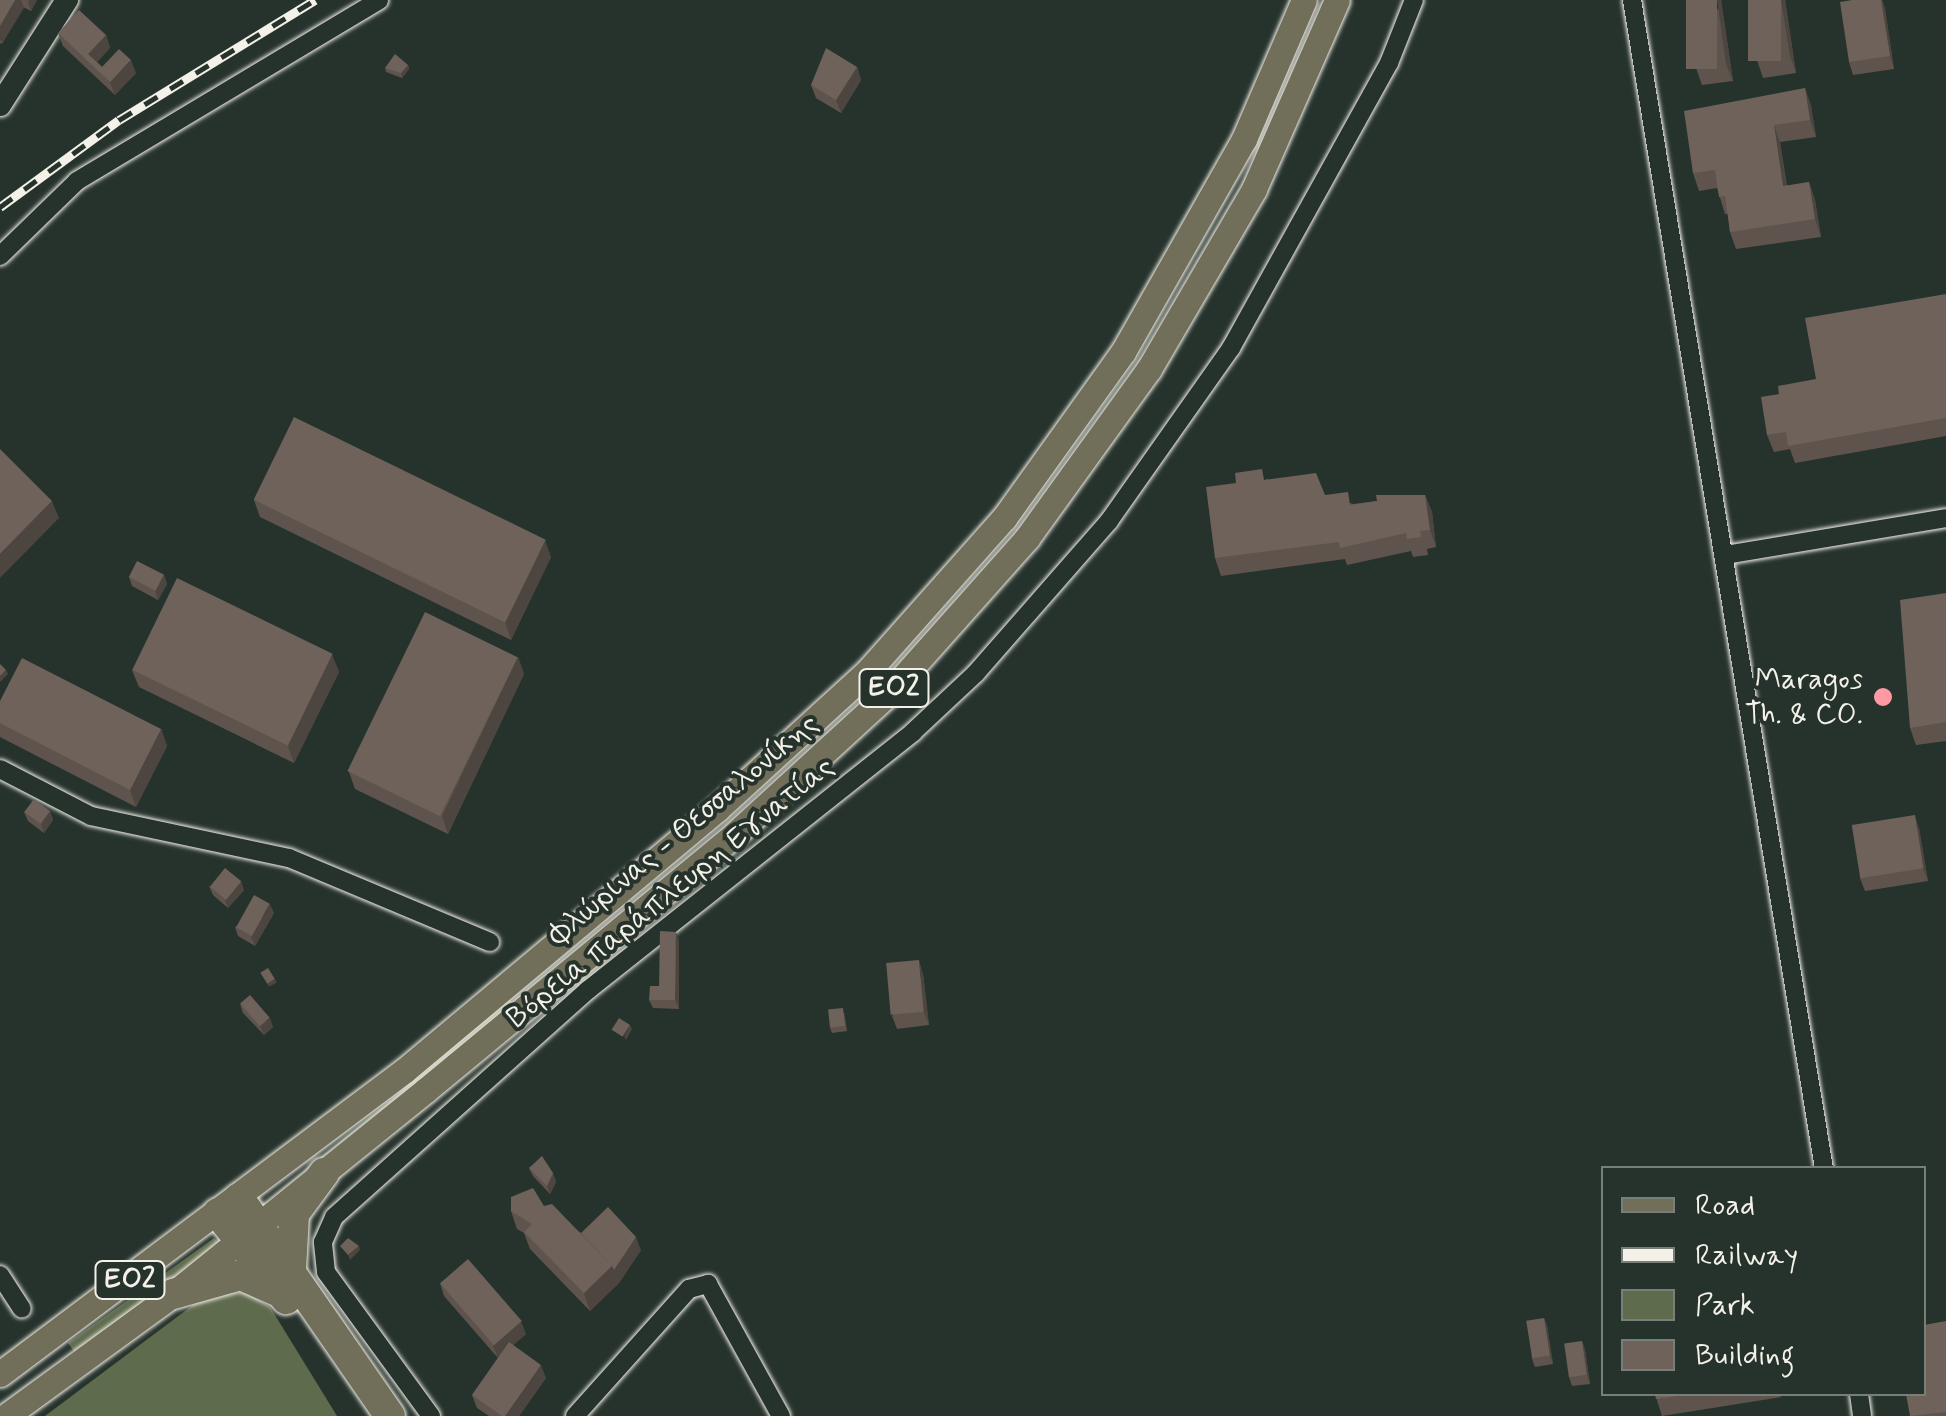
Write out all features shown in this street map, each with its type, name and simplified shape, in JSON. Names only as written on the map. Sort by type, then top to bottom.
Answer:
[{"type":"highway","points":[[324,1173],[294,1214],[288,1234],[287,1285],[368,1416]]},
{"type":"highway","points":[[229,1205],[390,1416]]},
{"type":"highway","points":[[173,1294],[241,1275],[287,1285]]},
{"type":"main road","points":[[0,106],[67,0]]},
{"type":"main road","name":"Φλώρινας - Θεσσαλονίκης","points":[[0,1374],[406,1070],[730,798],[868,671],[1004,518],[1065,437],[1176,265],[1244,138],[1304,0]]},
{"type":"main road","name":"Φλώρινας - Θεσσαλονίκης","points":[[6,1416],[173,1294],[324,1173],[735,834],[888,694],[1027,538],[1090,455],[1195,296],[1272,153],[1337,0]]},
{"type":"street","points":[[0,256],[77,182],[379,0]]},
{"type":"street","name":"Βόρεια παράπλευρη Εγνατίας","points":[[431,1416],[326,1272],[322,1242],[334,1218],[588,990],[912,732],[976,673],[1109,520],[1231,348],[1389,63],[1414,0]]},
{"type":"street","points":[[1632,0],[1682,336],[1726,555],[1824,1166]]},
{"type":"street","points":[[1726,555],[1946,518]]},
{"type":"street","points":[[0,769],[91,816],[289,858],[490,942]]},
{"type":"street","points":[[0,1275],[22,1308]]},
{"type":"street","points":[[575,1416],[689,1289],[708,1284],[781,1416]]},
{"type":"green space","points":[[506,995],[514,1005],[258,1208],[397,1095],[452,1037]]},
{"type":"green space","points":[[214,1238],[220,1245],[76,1354],[68,1343]]},
{"type":"green space","points":[[222,1292],[247,1293],[270,1307],[337,1416],[45,1416],[201,1299]]},
{"type":"building","points":[[0,0],[15,0],[0,26]]},
{"type":"building","points":[[1686,0],[1717,0],[1717,69],[1686,69]]},
{"type":"building","points":[[1748,0],[1781,0],[1781,61],[1748,61]]},
{"type":"building","points":[[1881,0],[1890,56],[1849,62],[1840,2]]},
{"type":"building","points":[[79,10],[106,35],[88,54],[102,67],[119,49],[131,60],[110,82],[58,33]]},
{"type":"building","points":[[826,48],[857,67],[836,100],[811,85]]},
{"type":"building","points":[[395,54],[408,65],[401,73],[385,68]]},
{"type":"building","points":[[1805,88],[1810,120],[1774,125],[1783,186],[1809,182],[1815,219],[1730,232],[1725,196],[1719,197],[1715,170],[1693,173],[1684,111]]},
{"type":"building","points":[[1946,294],[1946,418],[1788,446],[1786,432],[1767,435],[1761,397],[1779,394],[1778,386],[1816,379],[1805,318]]},
{"type":"building","points":[[294,417],[546,540],[505,622],[254,500]]},
{"type":"building","points":[[0,449],[52,501],[0,554]]},
{"type":"building","points":[[1262,469],[1264,480],[1316,473],[1325,495],[1348,492],[1350,505],[1377,501],[1376,495],[1425,495],[1430,530],[1420,531],[1421,537],[1407,539],[1406,533],[1340,548],[1339,542],[1215,558],[1206,487],[1236,483],[1235,473]]},
{"type":"building","points":[[137,561],[164,575],[156,591],[129,577]]},
{"type":"building","points":[[177,578],[332,654],[288,746],[132,670]]},
{"type":"building","points":[[1946,593],[1946,722],[1910,728],[1900,600]]},
{"type":"building","points":[[425,612],[518,657],[440,816],[347,771]]},
{"type":"building","points":[[22,658],[161,729],[130,790],[0,723],[0,701]]},
{"type":"building","points":[[34,799],[50,811],[40,824],[24,812]]},
{"type":"building","points":[[1915,815],[1923,868],[1860,878],[1852,825]]},
{"type":"building","points":[[225,868],[241,881],[226,900],[210,887]]},
{"type":"building","points":[[254,895],[270,904],[252,936],[236,927]]},
{"type":"building","points":[[660,931],[676,932],[675,1000],[649,1000],[650,986],[659,986]]},
{"type":"building","points":[[919,960],[924,1012],[891,1015],[886,963]]},
{"type":"building","points":[[268,968],[275,979],[267,984],[260,973]]},
{"type":"building","points":[[250,995],[270,1018],[260,1026],[240,1004]]},
{"type":"building","points":[[843,1008],[845,1026],[830,1027],[828,1010]]},
{"type":"building","points":[[619,1018],[630,1025],[623,1037],[612,1030]]},
{"type":"building","points":[[542,1156],[553,1173],[547,1186],[529,1168]]},
{"type":"building","points":[[533,1188],[544,1206],[552,1204],[612,1266],[584,1293],[524,1232],[532,1224],[511,1211],[511,1197]]},
{"type":"building","points":[[608,1207],[636,1237],[614,1270],[581,1233]]},
{"type":"building","points":[[348,1238],[359,1246],[348,1255],[340,1246]]},
{"type":"building","points":[[468,1259],[522,1321],[494,1345],[440,1283]]},
{"type":"building","points":[[1544,1318],[1550,1356],[1532,1358],[1526,1321]]},
{"type":"building","points":[[1946,1321],[1946,1412],[1910,1416],[1906,1396],[1926,1396],[1926,1325]]},
{"type":"building","points":[[1582,1341],[1587,1375],[1569,1377],[1564,1344]]},
{"type":"building","points":[[509,1342],[541,1365],[502,1416],[472,1395]]},
{"type":"railway","points":[[0,207],[119,120],[315,0]]},
{"type":"place","name":"Maragos Th. & CO.","points":[[1883,697]]}]
